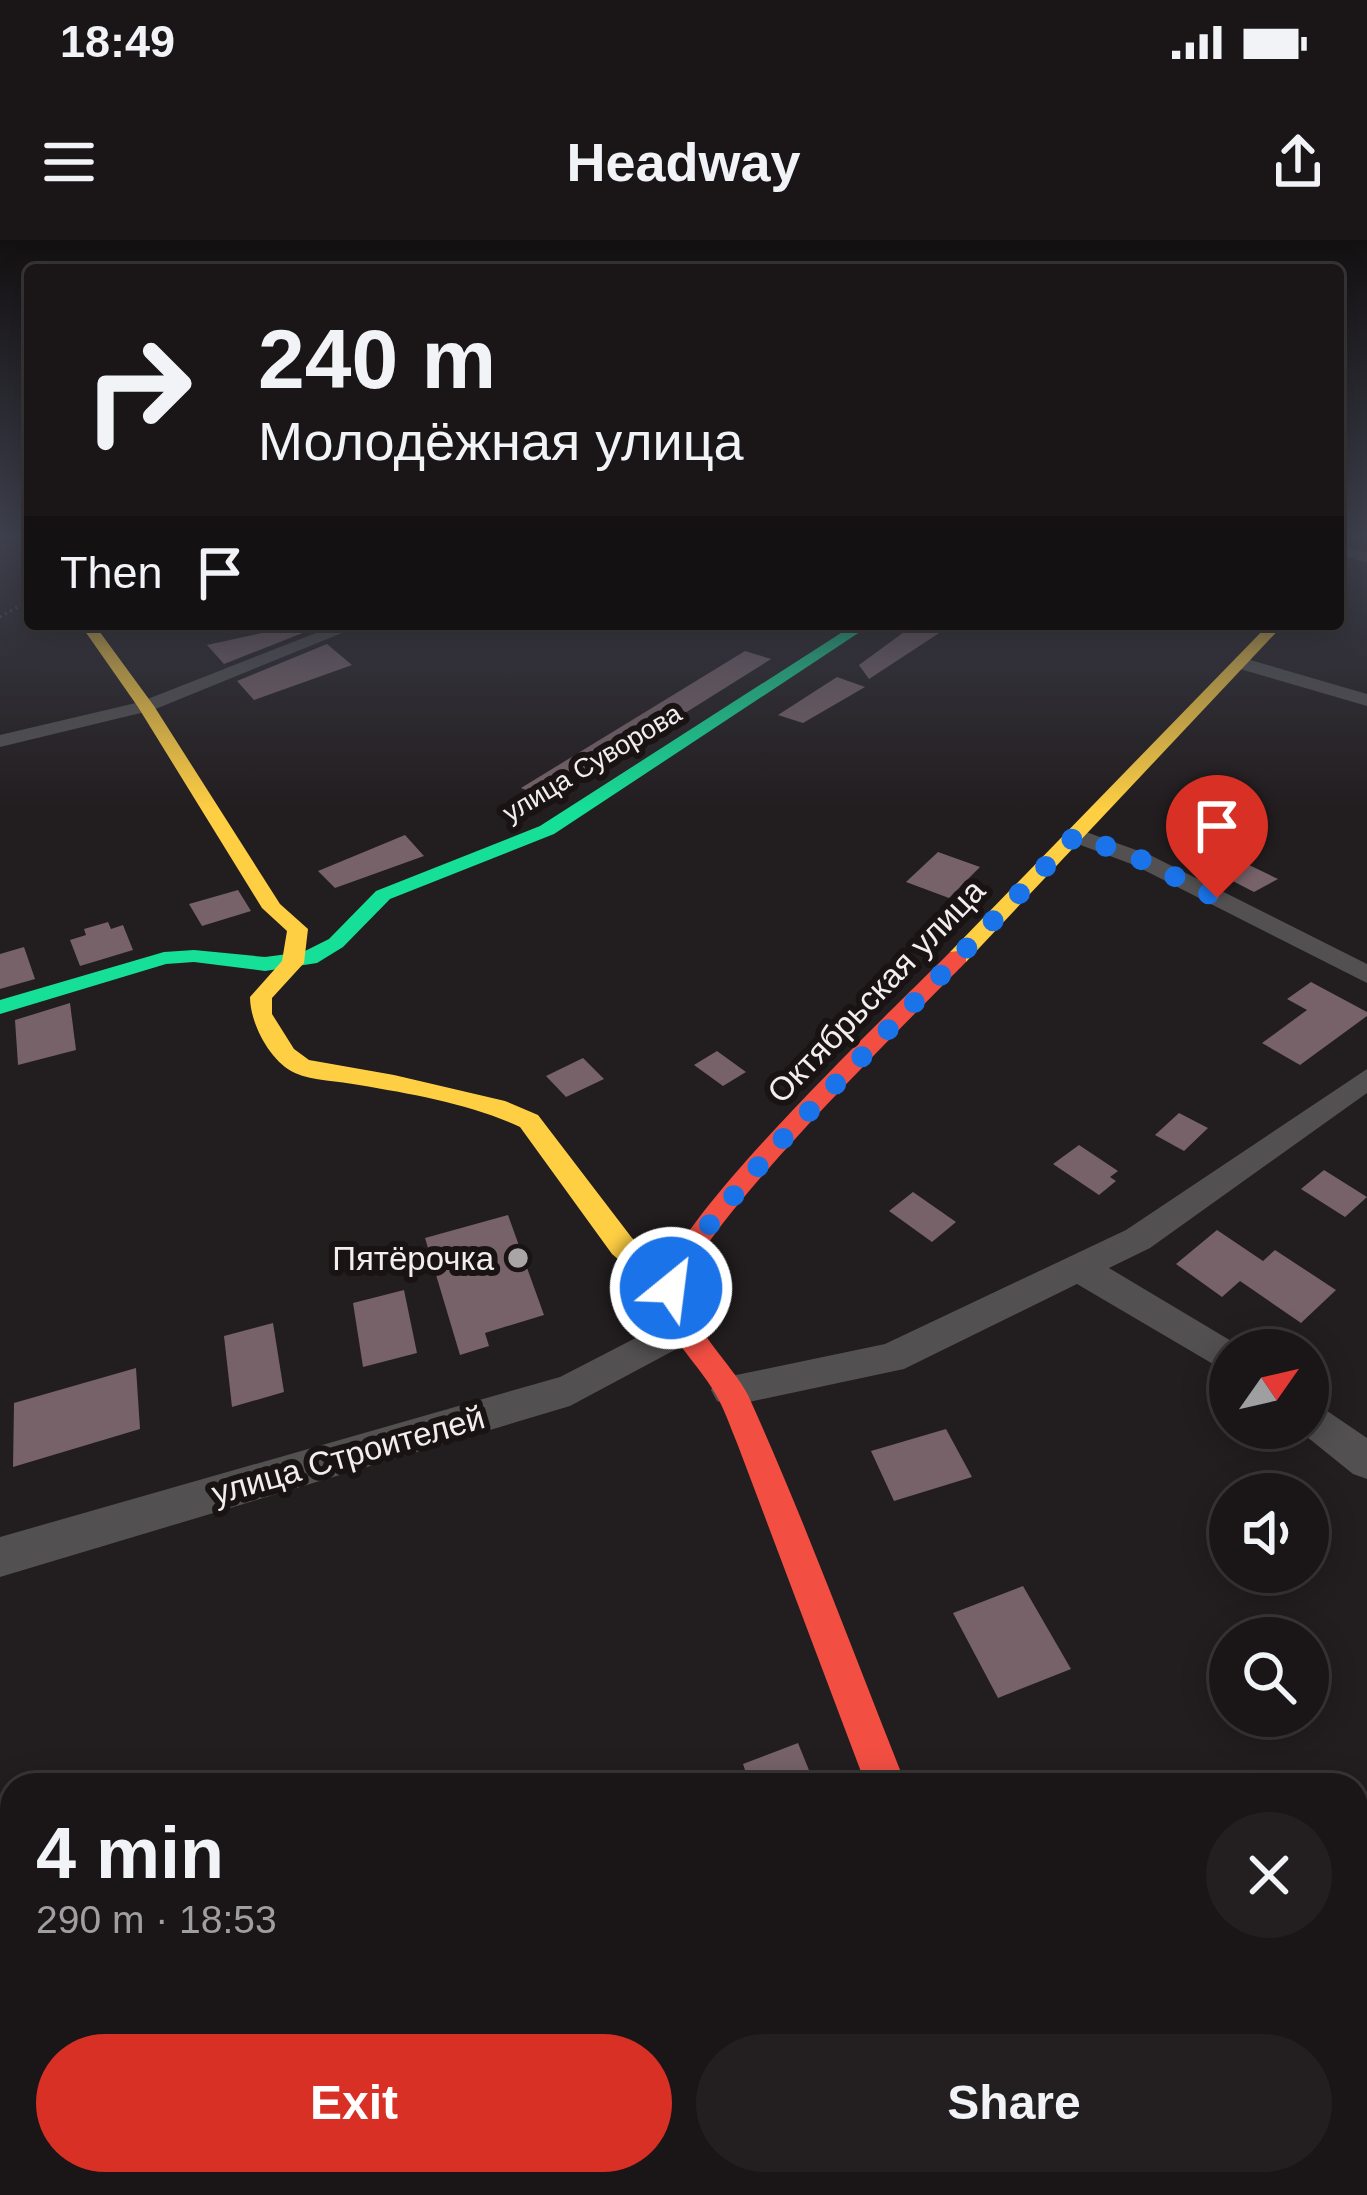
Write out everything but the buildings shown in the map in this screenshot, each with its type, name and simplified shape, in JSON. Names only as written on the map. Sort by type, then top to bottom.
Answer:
[{"type":"street","points":[[90,630],[146,706],[272,908],[298,929],[293,963],[262,997],[260,1014],[285,1054],[302,1067],[394,1082],[505,1110],[529,1121],[622,1246],[671,1288],[686,1327],[730,1390],[881,1773]]},
{"type":"street","points":[[0,741],[146,706],[340,630]]},
{"type":"street","name":"улица Суворова","points":[[293,963],[336,943],[383,895],[521,844],[587,808],[857,630]]},
{"type":"street","name":"Октябрьская улица","points":[[671,1288],[679,1261],[772,1150],[1271,630]]},
{"type":"street","points":[[1240,663],[1367,700]]},
{"type":"street","points":[[1076,835],[1142,860],[1367,975]]},
{"type":"street","points":[[0,1007],[164,958],[293,963]]},
{"type":"street","points":[[730,1390],[891,1358],[1138,1239],[1367,1078]]},
{"type":"street","points":[[1078,1268],[1209,1346]]},
{"type":"street","name":"улица Строителей","points":[[0,1557],[570,1390],[686,1327]]},
{"type":"street","points":[[1329,1431],[1367,1461]]},
{"type":"traffic: fast","points":[[0,1007],[164,958],[194,956],[265,964],[309,958],[336,943],[383,895],[547,830],[856,630]]},
{"type":"traffic: slow","points":[[91,630],[146,706],[272,908],[298,929],[293,963],[261,997],[261,1014],[285,1054],[302,1067],[394,1083],[505,1110],[529,1121],[622,1246],[671,1288]]},
{"type":"traffic: slow","points":[[958,957],[1271,630]]},
{"type":"traffic: jam","points":[[881,1773],[753,1443],[725,1382],[678,1313],[672,1284],[684,1258],[752,1172],[958,957]]},
{"type":"place","name":"Пятёрочка","points":[[518,1258]]},
{"type":"route","points":[[671,1288],[679,1261],[772,1150],[1076,835],[1142,860],[1217,898]]}]
